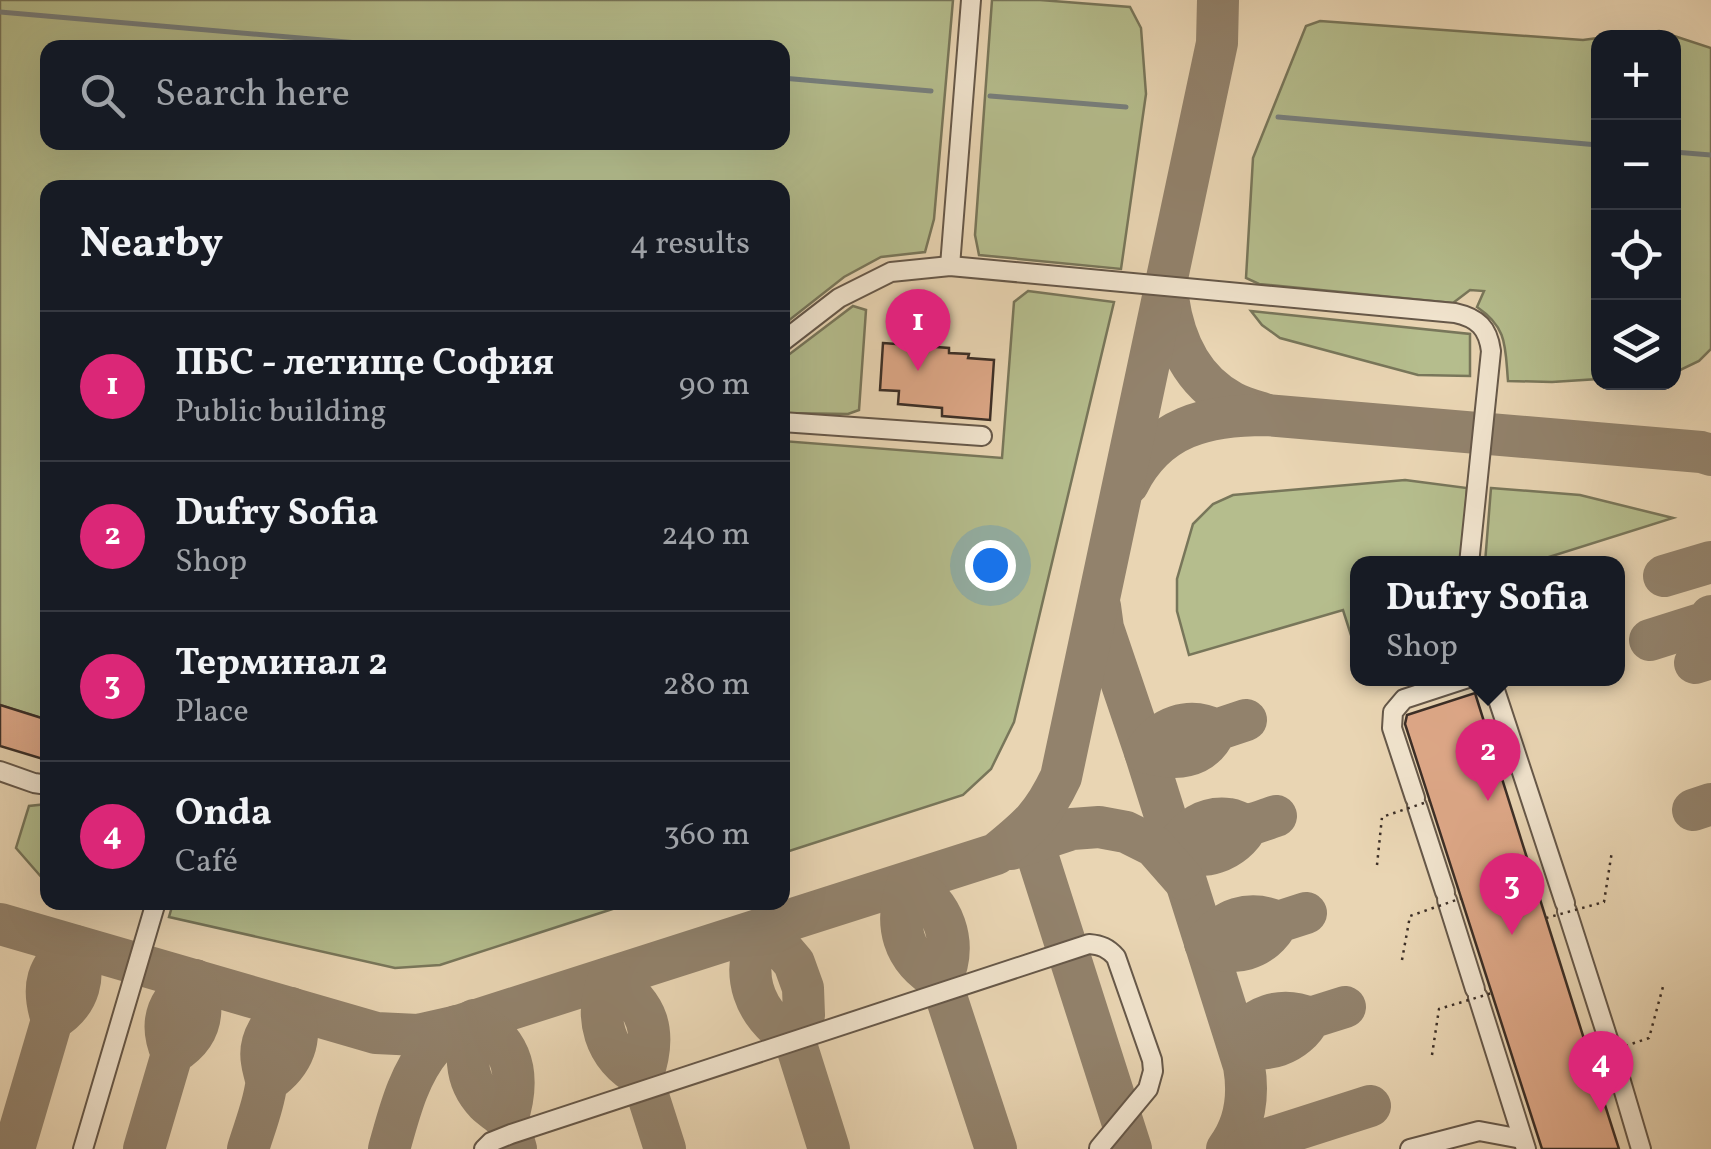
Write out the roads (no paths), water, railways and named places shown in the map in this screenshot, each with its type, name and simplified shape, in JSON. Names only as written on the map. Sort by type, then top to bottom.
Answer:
[{"type":"lane","points":[[950,266],[972,0]]},
{"type":"lane","points":[[790,336],[839,298],[891,272],[950,266],[1470,316],[1482,324],[1489,337],[1490,351],[1470,556]]},
{"type":"lane","points":[[790,423],[982,436]]},
{"type":"lane","points":[[1444,686],[1404,699],[1392,712],[1392,728],[1482,993],[1524,1144]]},
{"type":"lane","points":[[1494,686],[1641,1149]]},
{"type":"lane","points":[[0,771],[40,784]]},
{"type":"lane","points":[[83,1149],[154,910]]},
{"type":"lane","points":[[484,1149],[491,1142],[528,1128],[1089,944],[1100,945],[1116,957],[1154,1071],[1148,1088],[1098,1149]]},
{"type":"lane","points":[[1410,1149],[1472,1141],[1488,1132],[1524,1144]]},
{"type":"waterway","points":[[0,12],[324,40]]},
{"type":"waterway","points":[[790,79],[931,91]]},
{"type":"waterway","points":[[990,96],[1126,107]]},
{"type":"waterway","points":[[1278,117],[1591,144]]},
{"type":"waterway","points":[[1681,153],[1711,155]]},
{"type":"place","name":"ПБС - летище София","points":[[918,371]]},
{"type":"place","name":"Dufry Sofia","points":[[1488,801]]},
{"type":"place","name":"Терминал 2","points":[[1512,935]]},
{"type":"place","name":"Onda","points":[[1601,1113]]}]
